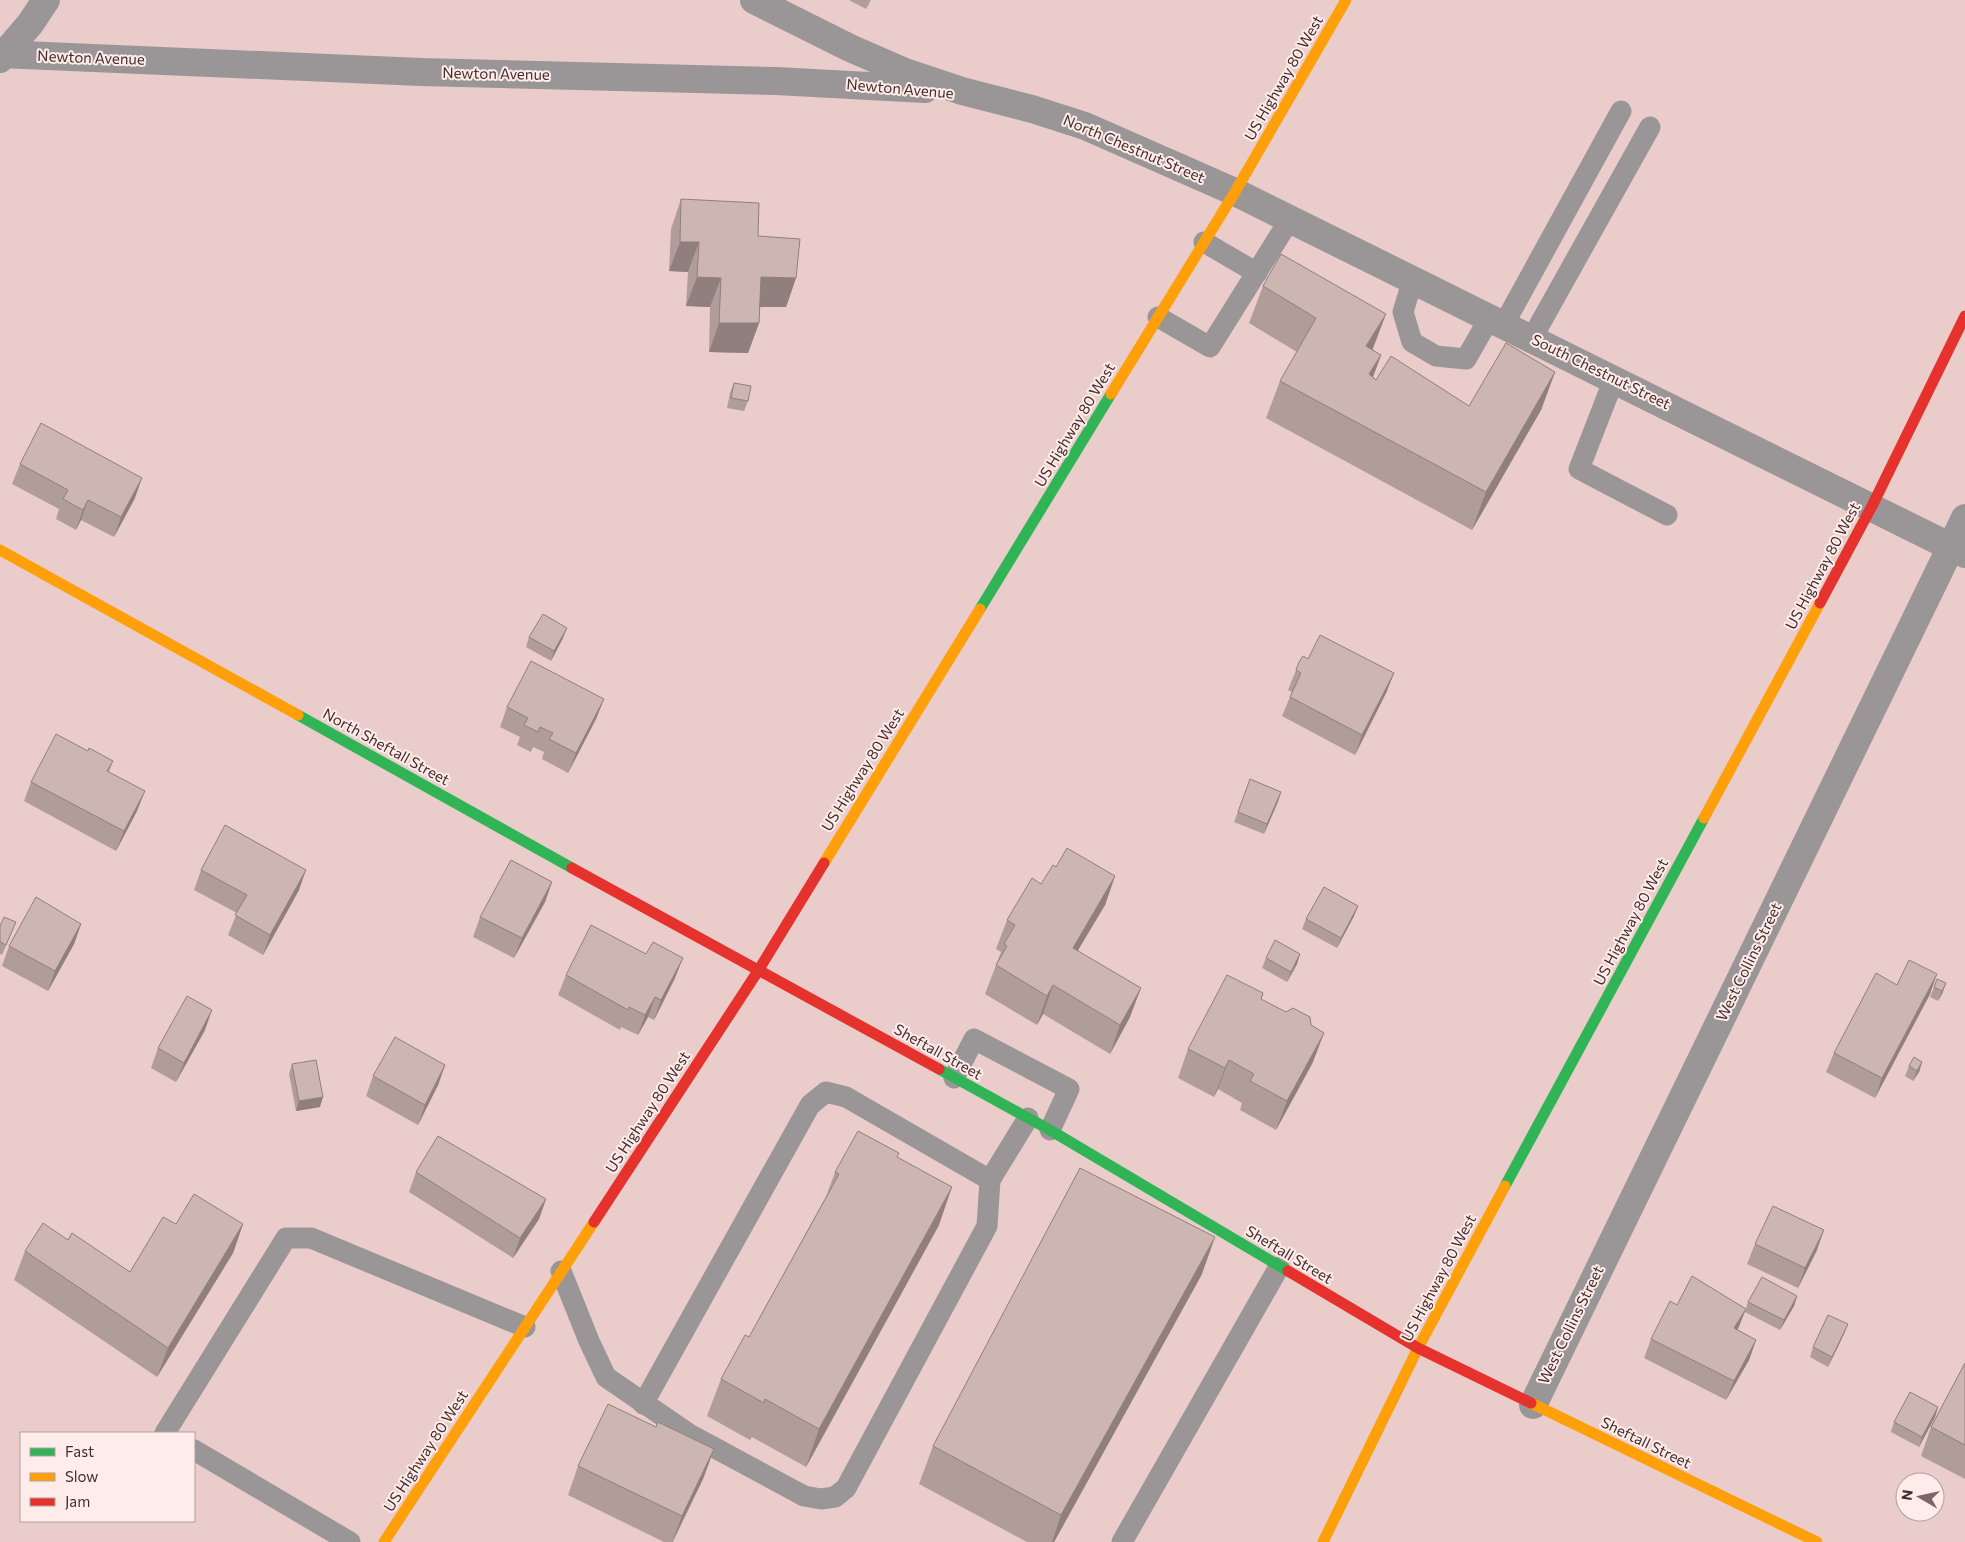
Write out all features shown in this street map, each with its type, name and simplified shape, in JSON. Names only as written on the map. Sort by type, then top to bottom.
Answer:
[{"type":"main road","name":"US Highway 80 West","points":[[384,1542],[758,971],[1235,192],[1346,0]]},
{"type":"main road","name":"US Highway 80 West","points":[[1323,1542],[1418,1348],[1872,506],[1965,316]]},
{"type":"main road","name":"North Sheftall Street","points":[[0,550],[758,971]]},
{"type":"main road","name":"Sheftall Street","points":[[758,971],[1050,1130],[1278,1267],[1418,1348],[1817,1542]]},
{"type":"street","points":[[1,56],[46,0]]},
{"type":"street","name":"North Chestnut Street","points":[[754,0],[877,61],[933,82],[1032,109],[1085,126],[1235,192]]},
{"type":"street","name":"Newton Avenue","points":[[1,56],[421,72],[896,86],[991,99]]},
{"type":"street","name":"South Chestnut Street","points":[[1235,192],[1872,506],[1958,551]]},
{"type":"street","name":"West Collins Street","points":[[1532,1405],[1958,551],[1965,518]]},
{"type":"lane","points":[[1413,279],[1403,312],[1412,342],[1436,356],[1466,359],[1497,321],[1621,111]]},
{"type":"lane","points":[[1532,338],[1650,127]]},
{"type":"lane","points":[[1158,317],[1210,347],[1290,219]]},
{"type":"lane","points":[[1204,242],[1257,273]]},
{"type":"lane","points":[[1614,379],[1579,468],[1667,515]]},
{"type":"lane","points":[[954,1078],[974,1039],[1069,1089],[1050,1130]]},
{"type":"lane","points":[[643,1404],[810,1105],[826,1092],[846,1097],[990,1180]]},
{"type":"lane","points":[[561,1271],[589,1341],[606,1377],[643,1404],[690,1434],[775,1482],[804,1496],[821,1499],[836,1497],[846,1488],[987,1226],[990,1180],[1028,1118]]},
{"type":"lane","points":[[167,1432],[286,1238],[311,1238],[525,1327]]},
{"type":"lane","points":[[1122,1542],[1278,1267]]},
{"type":"lane","points":[[195,1451],[350,1542]]},
{"type":"building","points":[[681,199],[759,203],[758,236],[800,239],[796,278],[761,277],[759,323],[719,323],[721,278],[697,277],[699,242],[680,242]]},
{"type":"building","points":[[1281,254],[1386,314],[1366,346],[1381,355],[1369,374],[1376,380],[1391,356],[1469,406],[1506,343],[1555,372],[1486,492],[1280,381],[1316,318],[1263,286]]},
{"type":"building","points":[[734,383],[751,386],[748,401],[731,398]]},
{"type":"building","points":[[41,423],[142,478],[121,517],[88,500],[83,510],[63,499],[68,490],[20,464]]},
{"type":"building","points":[[543,614],[567,628],[554,651],[529,637]]},
{"type":"building","points":[[1320,635],[1394,673],[1362,735],[1290,697],[1301,673],[1296,670],[1299,662],[1303,656],[1308,659]]},
{"type":"building","points":[[531,661],[604,699],[576,753],[549,739],[553,733],[540,727],[538,732],[524,725],[528,718],[507,707]]},
{"type":"building","points":[[56,734],[88,751],[89,748],[113,761],[107,771],[145,791],[124,831],[31,782]]},
{"type":"building","points":[[1250,779],[1281,792],[1267,824],[1238,812]]},
{"type":"building","points":[[225,825],[306,870],[270,935],[235,915],[247,895],[201,870]]},
{"type":"building","points":[[1067,848],[1115,876],[1073,948],[1141,988],[1120,1025],[1053,985],[1047,996],[996,965],[1007,946],[1004,944],[1015,925],[1007,920],[1032,878],[1041,884],[1053,865],[1056,867]]},
{"type":"building","points":[[511,860],[552,882],[522,938],[480,917]]},
{"type":"building","points":[[1324,887],[1358,906],[1341,938],[1306,919]]},
{"type":"building","points":[[36,897],[81,924],[55,971],[9,946]]},
{"type":"building","points":[[4,917],[16,922],[6,945],[0,942],[0,926]]},
{"type":"building","points":[[591,925],[646,954],[653,942],[683,958],[661,1000],[655,997],[645,1015],[629,1007],[628,1010],[566,975]]},
{"type":"building","points":[[1275,940],[1300,954],[1291,972],[1266,958]]},
{"type":"building","points":[[1909,960],[1937,974],[1882,1078],[1834,1053],[1876,973],[1897,985]]},
{"type":"building","points":[[1227,975],[1263,993],[1261,999],[1286,1012],[1293,1008],[1310,1017],[1311,1025],[1324,1033],[1287,1101],[1250,1081],[1254,1074],[1229,1060],[1225,1068],[1188,1049]]},
{"type":"building","points":[[1937,979],[1946,983],[1942,991],[1934,987]]},
{"type":"building","points":[[187,996],[212,1010],[184,1063],[158,1048]]},
{"type":"building","points":[[395,1037],[445,1065],[425,1105],[373,1076]]},
{"type":"building","points":[[1914,1057],[1922,1062],[1917,1071],[1909,1066]]},
{"type":"building","points":[[316,1060],[323,1097],[299,1101],[292,1064]]},
{"type":"building","points":[[858,1131],[899,1153],[897,1157],[952,1187],[819,1429],[765,1399],[764,1403],[721,1379],[745,1335],[749,1337],[839,1174],[835,1172]]},
{"type":"building","points":[[438,1136],[546,1199],[520,1238],[416,1172]]},
{"type":"building","points":[[1080,1168],[1215,1237],[1061,1515],[933,1446]]},
{"type":"building","points":[[194,1194],[243,1224],[168,1348],[25,1251],[43,1223],[68,1240],[72,1233],[130,1272],[163,1217],[176,1224]]},
{"type":"building","points":[[1773,1206],[1824,1230],[1805,1268],[1755,1244]]},
{"type":"building","points":[[1692,1276],[1746,1309],[1734,1328],[1756,1340],[1734,1381],[1651,1339],[1670,1301],[1677,1305]]},
{"type":"building","points":[[1762,1277],[1797,1296],[1784,1320],[1748,1302]]},
{"type":"building","points":[[1828,1315],[1848,1324],[1832,1357],[1813,1347]]},
{"type":"building","points":[[1965,1363],[1965,1445],[1931,1427]]},
{"type":"building","points":[[1910,1392],[1938,1407],[1922,1437],[1894,1422]]},
{"type":"building","points":[[608,1404],[656,1427],[658,1422],[714,1449],[682,1516],[578,1466]]},
{"type":"traffic: fast","points":[[980,609],[1111,394]]},
{"type":"traffic: fast","points":[[298,715],[572,868]]},
{"type":"traffic: fast","points":[[1505,1186],[1704,818]]},
{"type":"traffic: fast","points":[[939,1069],[1050,1130],[1288,1271]]},
{"type":"traffic: slow","points":[[1111,394],[1235,192],[1346,0]]},
{"type":"traffic: slow","points":[[0,550],[298,715]]},
{"type":"traffic: slow","points":[[1704,818],[1820,603]]},
{"type":"traffic: slow","points":[[824,863],[980,609]]},
{"type":"traffic: slow","points":[[1323,1542],[1418,1348],[1505,1186]]},
{"type":"traffic: slow","points":[[384,1542],[594,1222]]},
{"type":"traffic: slow","points":[[1531,1403],[1817,1542]]},
{"type":"traffic: jam","points":[[1820,603],[1872,506],[1965,316]]},
{"type":"traffic: jam","points":[[594,1222],[758,971],[824,863]]},
{"type":"traffic: jam","points":[[572,868],[939,1069]]},
{"type":"traffic: jam","points":[[1288,1271],[1418,1348],[1531,1403]]}]
